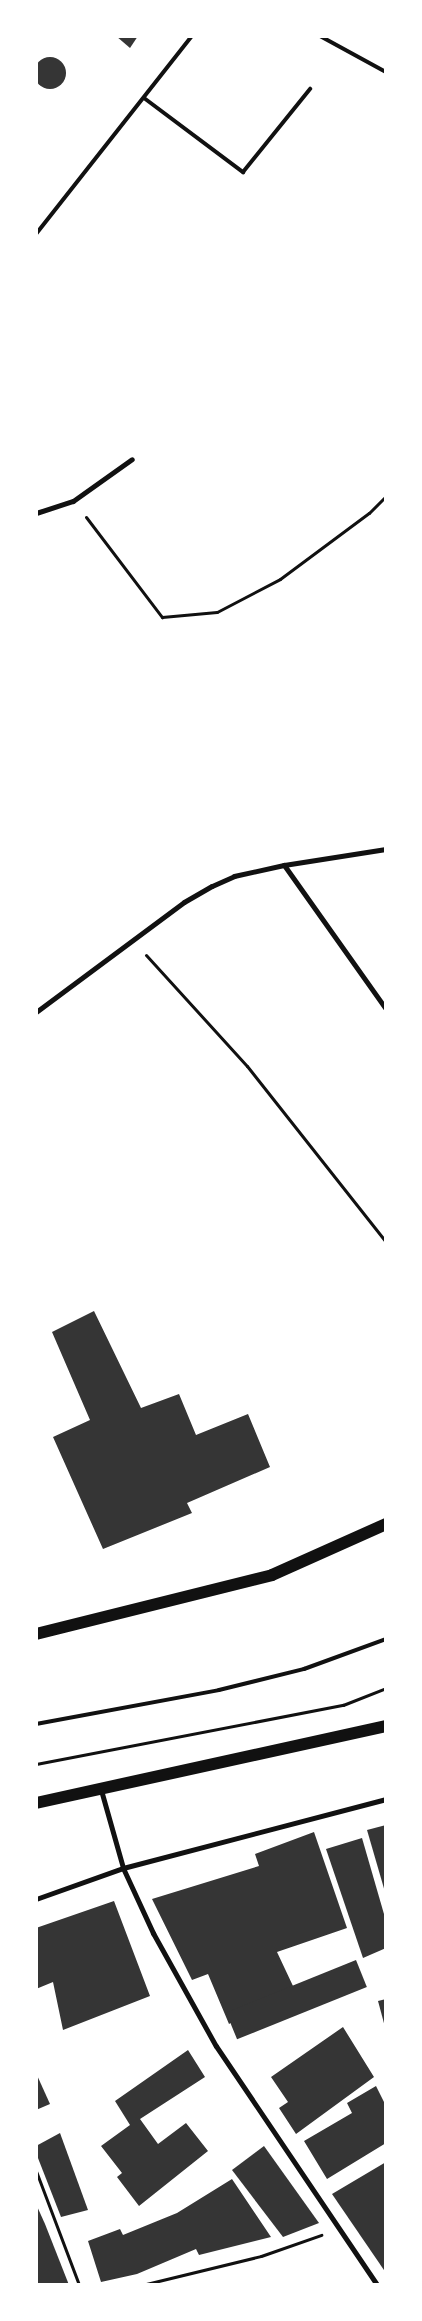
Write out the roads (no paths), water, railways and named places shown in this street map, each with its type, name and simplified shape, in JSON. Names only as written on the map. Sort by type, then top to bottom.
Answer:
[{"type":"main road","points":[[36,1634],[272,1575],[386,1524]]},
{"type":"main road","points":[[36,1803],[386,1726]]},
{"type":"street","points":[[36,513],[73,501],[132,459]]},
{"type":"street","points":[[36,1012],[132,940],[212,886],[234,876],[284,865],[386,849]]},
{"type":"street","points":[[284,865],[386,1010]]},
{"type":"street","points":[[101,1790],[123,1868],[153,1933],[216,2046],[377,2285]]},
{"type":"street","points":[[36,1900],[123,1868],[386,1800]]},
{"type":"lane","points":[[36,234],[192,36]]},
{"type":"lane","points":[[320,36],[386,72]]},
{"type":"lane","points":[[144,98],[243,172],[310,89]]},
{"type":"lane","points":[[36,1724],[219,1690],[304,1669],[386,1639]]}]
